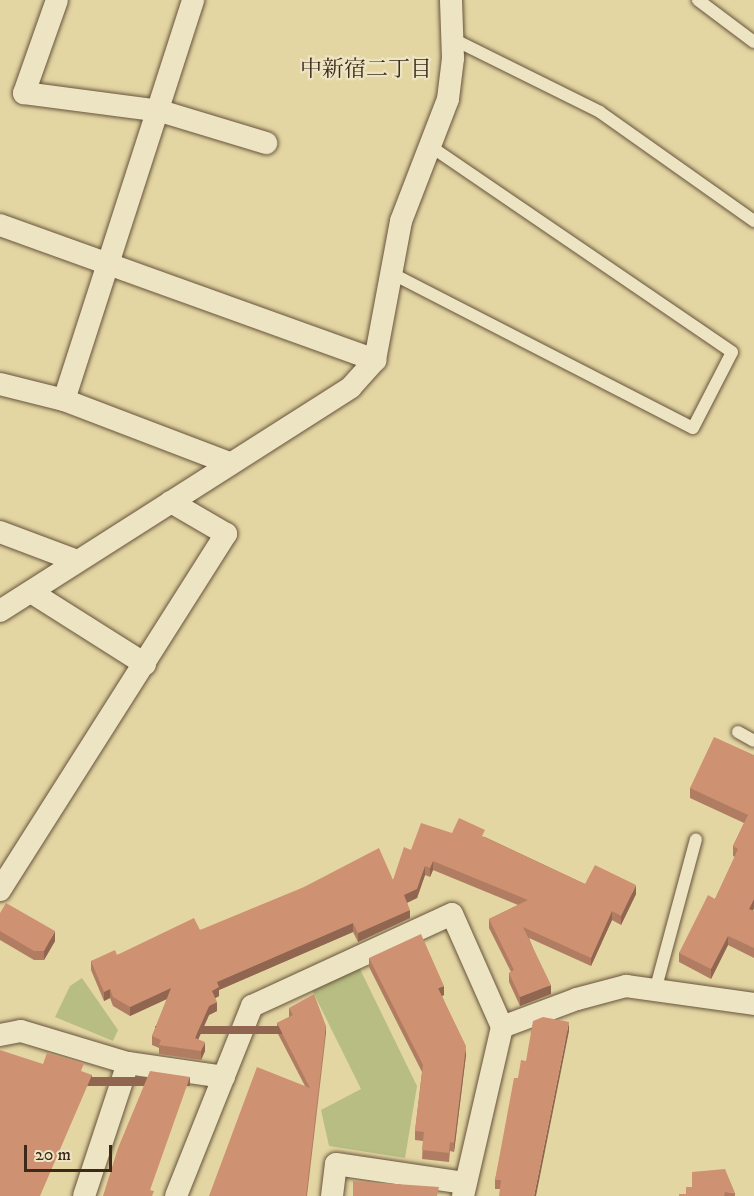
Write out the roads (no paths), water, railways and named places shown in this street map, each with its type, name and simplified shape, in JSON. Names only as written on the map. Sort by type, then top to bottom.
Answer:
[{"type":"street","points":[[57,0],[24,93],[160,111],[266,143]]},
{"type":"street","points":[[64,400],[160,111],[193,0]]},
{"type":"street","points":[[0,611],[351,387],[375,360],[401,221],[417,173],[431,147],[448,99],[451,0]]},
{"type":"street","points":[[0,225],[111,262],[375,360]]},
{"type":"street","points":[[0,384],[64,400],[229,463]]},
{"type":"street","points":[[0,890],[226,534],[171,502]]},
{"type":"street","points":[[0,532],[77,561]]},
{"type":"street","points":[[31,592],[145,664]]},
{"type":"street","points":[[176,1196],[252,1006],[452,914],[502,1028],[464,1190],[336,1164],[332,1196]]},
{"type":"street","points":[[502,1028],[577,999],[626,986],[754,1004]]},
{"type":"street","points":[[0,1035],[21,1031],[128,1063],[224,1077]]},
{"type":"street","points":[[84,1196],[128,1063]]},
{"type":"lane","points":[[698,0],[754,42]]},
{"type":"lane","points":[[451,38],[600,112],[754,221]]},
{"type":"lane","points":[[391,273],[693,428],[732,352],[431,147]]},
{"type":"lane","points":[[738,732],[754,741]]},
{"type":"lane","points":[[655,991],[696,839]]},
{"type":"district","name":"中新宿二丁目","points":[[366,70]]}]
